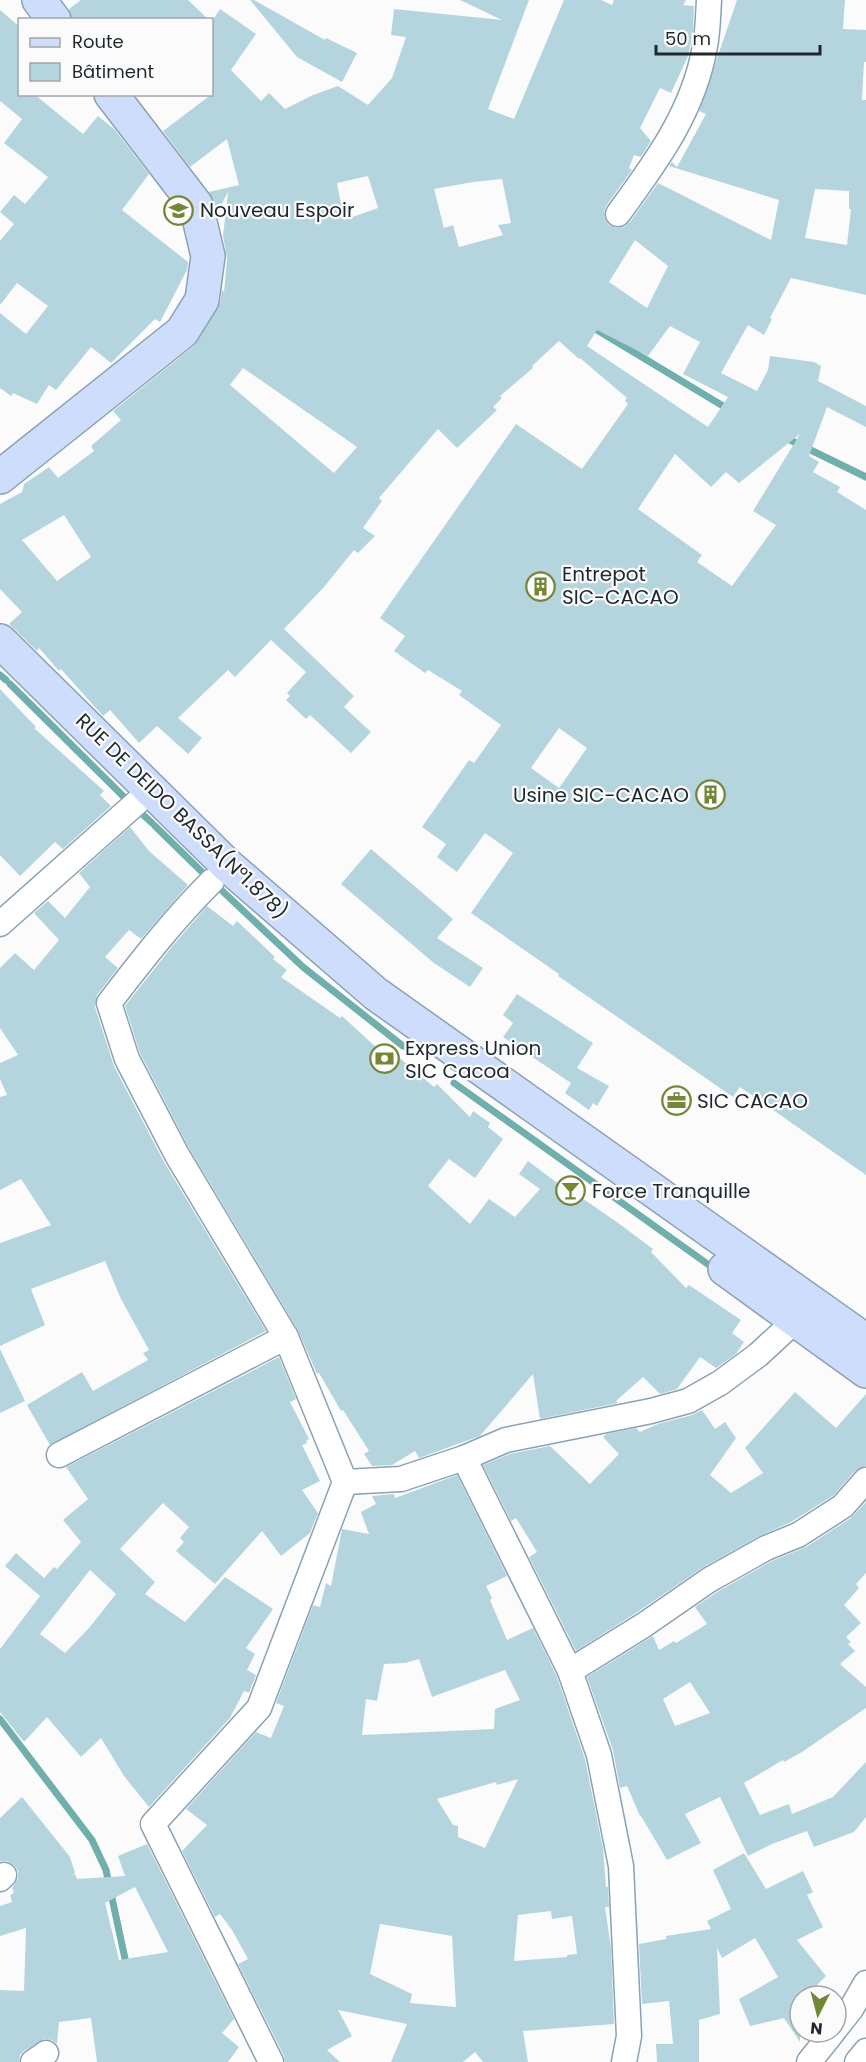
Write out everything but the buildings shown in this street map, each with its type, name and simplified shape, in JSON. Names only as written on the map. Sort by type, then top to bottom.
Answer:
[{"type":"main road","points":[[39,0],[52,18]]},
{"type":"main road","points":[[0,477],[182,332],[202,300],[208,256],[196,205],[113,96]]},
{"type":"main road","name":"RUE DE DEIDO BASSA(N°1.878)","points":[[0,641],[144,796],[376,994],[866,1341]]},
{"type":"main road","points":[[0,672],[144,796],[212,881],[358,1004],[460,1080],[866,1371]]},
{"type":"street","points":[[618,214],[666,147],[684,114],[698,78],[705,45],[709,0]]},
{"type":"street","points":[[0,924],[144,796]]},
{"type":"street","points":[[212,881],[145,956],[110,1003],[127,1059],[177,1155],[286,1337],[345,1482],[259,1707],[153,1824],[271,2062]]},
{"type":"street","points":[[345,1482],[401,1479],[464,1458],[506,1440],[651,1411],[688,1401],[720,1383],[758,1355],[785,1330],[794,1318]]},
{"type":"street","points":[[59,1455],[286,1337]]},
{"type":"street","points":[[464,1458],[570,1671],[599,1755],[621,1866],[629,2036],[624,2062]]},
{"type":"street","points":[[570,1671],[709,1580],[766,1548],[798,1535],[843,1506],[866,1480]]},
{"type":"street","points":[[848,2013],[866,1983]]},
{"type":"street","points":[[809,2062],[823,2044]]},
{"type":"street","points":[[857,2062],[866,2051]]},
{"type":"waterway","points":[[592,327],[728,409]]},
{"type":"waterway","points":[[784,437],[866,477]]},
{"type":"waterway","points":[[0,675],[6,680]]},
{"type":"waterway","points":[[10,684],[124,797]]},
{"type":"waterway","points":[[138,810],[152,823]]},
{"type":"waterway","points":[[155,826],[201,871]]},
{"type":"waterway","points":[[216,885],[303,967],[403,1046]]},
{"type":"waterway","points":[[454,1083],[716,1270]]},
{"type":"waterway","points":[[0,1719],[92,1840],[106,1870],[127,1968]]},
{"type":"place","name":"Nouveau Espoir","points":[[179,210]]},
{"type":"place","name":"Entrepot SIC-CACAO","points":[[541,586]]},
{"type":"place","name":"Usine SIC-CACAO","points":[[710,795]]},
{"type":"place","name":"Express Union SIC Cacoa","points":[[384,1059]]},
{"type":"place","name":"SIC CACAO","points":[[676,1101]]},
{"type":"place","name":"Force Tranquille","points":[[571,1191]]}]
